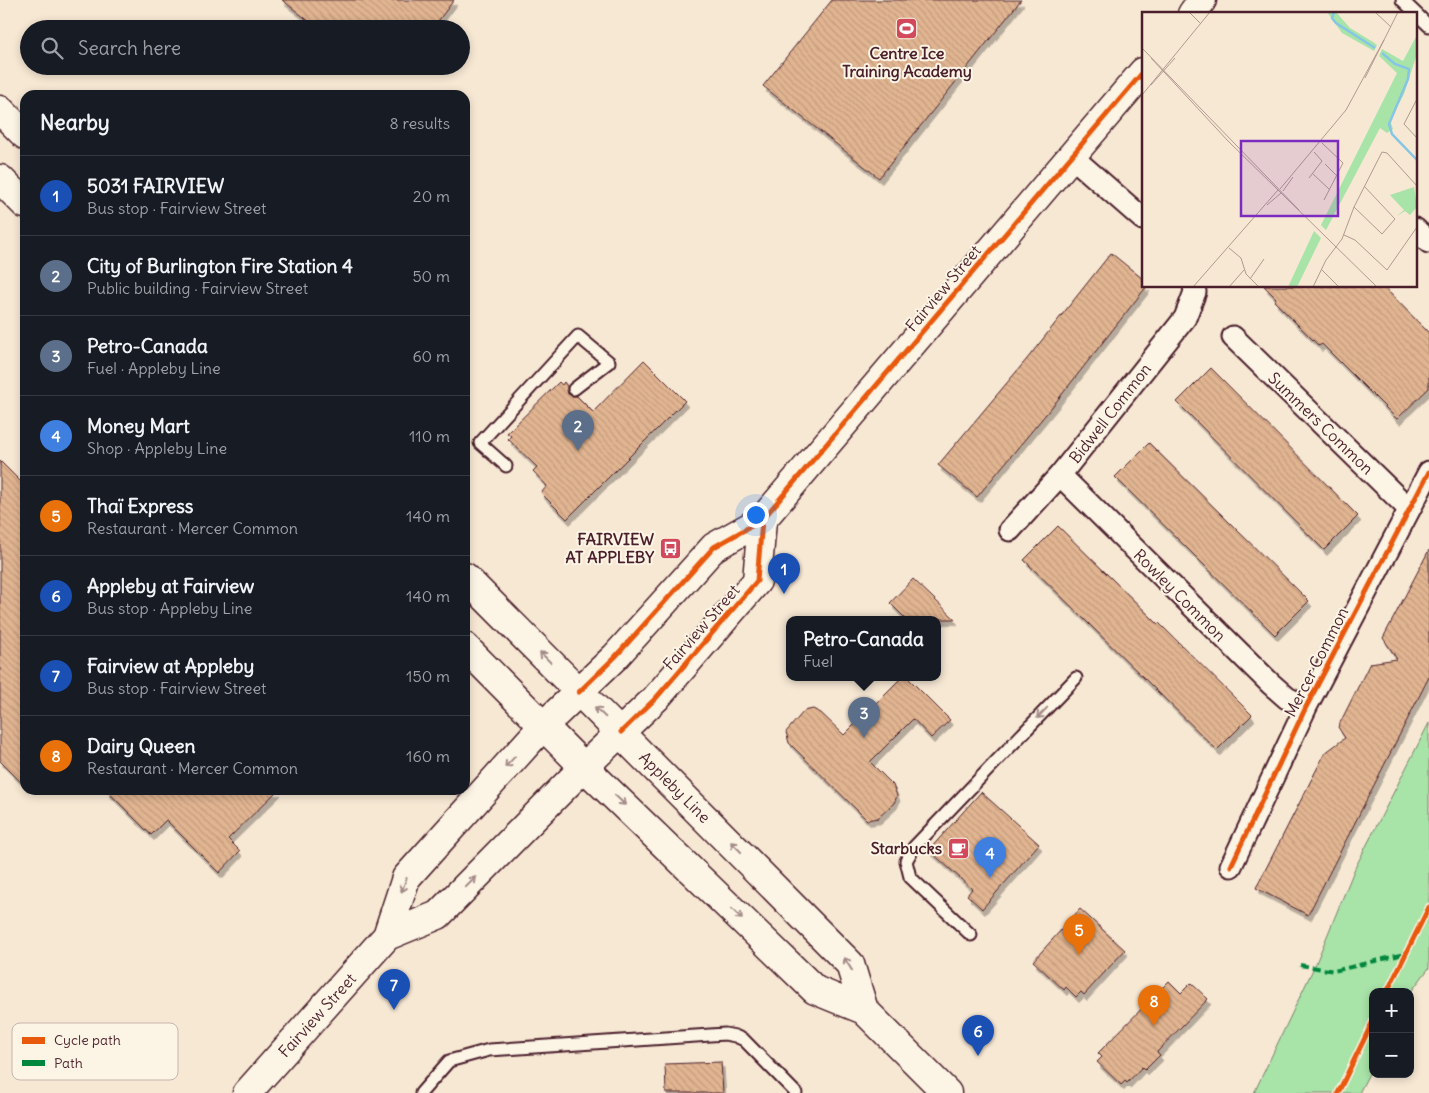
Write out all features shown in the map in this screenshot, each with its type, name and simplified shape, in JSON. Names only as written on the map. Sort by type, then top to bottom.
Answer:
[{"type":"main road","points":[[1193,12],[1202,0]]},
{"type":"main road","name":"Fairview Street","points":[[247,1093],[388,936],[406,878],[543,726],[615,658],[714,547],[762,520],[1142,73]]},
{"type":"main road","points":[[0,110],[20,130]]},
{"type":"main road","points":[[0,179],[20,199]]},
{"type":"main road","name":"Fairview Street","points":[[388,936],[438,915],[584,767],[656,698],[757,581],[762,520]]},
{"type":"main road","name":"Appleby Line","points":[[470,581],[850,964],[864,1010]]},
{"type":"main road","name":"Appleby Line","points":[[470,652],[584,767],[815,990],[864,1010],[947,1093]]},
{"type":"street","points":[[1071,156],[1142,218]]},
{"type":"street","points":[[1416,230],[1429,242]]},
{"type":"street","name":"Bidwell Common","points":[[1010,530],[1060,476],[1185,318],[1195,292],[1194,288]]},
{"type":"street","name":"Summers Common","points":[[1233,337],[1409,509]]},
{"type":"street","name":"Mercer Common","points":[[1231,866],[1306,707],[1429,472]]},
{"type":"street","name":"Rowley Common","points":[[1060,476],[1270,684],[1287,698],[1306,707]]},
{"type":"lane","points":[[1402,0],[1414,12]]},
{"type":"lane","points":[[1416,13],[1429,26]]},
{"type":"lane","points":[[506,466],[480,443],[578,336],[609,362],[574,389]]},
{"type":"lane","points":[[971,935],[910,877],[906,861],[914,847],[1076,678]]},
{"type":"lane","points":[[421,1093],[449,1061],[489,1050],[725,1034],[744,1040],[796,1093]]},
{"type":"green space","points":[[1429,723],[1429,968],[1414,988],[1369,988],[1369,1074],[1359,1093],[1254,1093],[1316,963],[1355,868]]},
{"type":"building","points":[[282,0],[454,0],[439,20],[308,20]]},
{"type":"building","points":[[832,0],[1021,0],[879,178],[763,86]]},
{"type":"building","points":[[1111,253],[1142,278],[1142,288],[1145,288],[1056,402],[977,497],[938,465],[1027,359]]},
{"type":"building","points":[[1266,288],[1385,288],[1429,333],[1429,388],[1397,419],[1322,344],[1319,346],[1274,301],[1276,298]]},
{"type":"building","points":[[644,360],[685,401],[567,519],[541,493],[547,486],[533,471],[537,467],[508,439],[511,436],[507,433],[559,382],[562,385],[564,382],[567,386],[568,394],[577,396],[593,412]]},
{"type":"building","points":[[1211,368],[1358,516],[1324,550],[1177,402]]},
{"type":"building","points":[[1149,443],[1309,601],[1275,635],[1115,477]]},
{"type":"building","points":[[0,461],[20,481],[20,781],[0,761]]},
{"type":"building","points":[[1058,526],[1252,715],[1217,750],[1024,560]]},
{"type":"building","points":[[1429,550],[1429,677],[1308,915],[1256,888],[1325,753],[1345,738],[1338,727],[1370,663],[1397,659],[1383,638]]},
{"type":"building","points":[[913,579],[955,619],[941,619],[941,616],[903,616],[890,603]]},
{"type":"building","points":[[898,681],[911,681],[950,720],[931,738],[913,719],[870,762],[893,785],[897,796],[894,803],[878,818],[867,820],[789,743],[786,732],[804,711],[813,709],[821,713],[844,735]]},
{"type":"building","points":[[981,792],[1039,844],[982,909],[967,895],[972,889],[929,850]]},
{"type":"building","points":[[111,795],[273,795],[228,839],[240,851],[219,873],[166,820],[151,835]]},
{"type":"building","points":[[1080,909],[1125,950],[1084,995],[1081,992],[1076,997],[1066,987],[1064,990],[1033,961]]},
{"type":"building","points":[[1169,981],[1181,993],[1191,983],[1208,999],[1157,1052],[1160,1055],[1145,1070],[1142,1067],[1127,1083],[1125,1081],[1121,1085],[1097,1062],[1102,1057],[1098,1053]]},
{"type":"building","points":[[721,1062],[723,1093],[666,1093],[665,1064]]},
{"type":"marked path","points":[[1300,965],[1334,971],[1404,954]]},
{"type":"cycle path","points":[[579,692],[615,657],[714,547],[762,520],[1142,73]]},
{"type":"cycle path","points":[[1231,866],[1306,707],[1429,472]]},
{"type":"cycle path","points":[[621,732],[656,698],[757,581],[762,520]]},
{"type":"cycle path","points":[[1389,988],[1429,907]]},
{"type":"cycle path","points":[[1338,1093],[1369,1029]]},
{"type":"place","name":"Centre Ice Training Academy","points":[[907,29]]},
{"type":"place","name":"City of Burlington Fire Station 4","points":[[578,451]]},
{"type":"place","name":"FAIRVIEW AT APPLEBY","points":[[670,548]]},
{"type":"place","name":"5031 FAIRVIEW","points":[[784,594]]},
{"type":"place","name":"Petro-Canada","points":[[864,738]]},
{"type":"place","name":"Starbucks","points":[[958,848]]},
{"type":"place","name":"Money Mart","points":[[990,878]]},
{"type":"place","name":"Thaï Express","points":[[1079,955]]},
{"type":"place","name":"Fairview at Appleby","points":[[394,1010]]},
{"type":"place","name":"Dairy Queen","points":[[1154,1026]]},
{"type":"place","name":"Appleby at Fairview","points":[[978,1056]]}]
